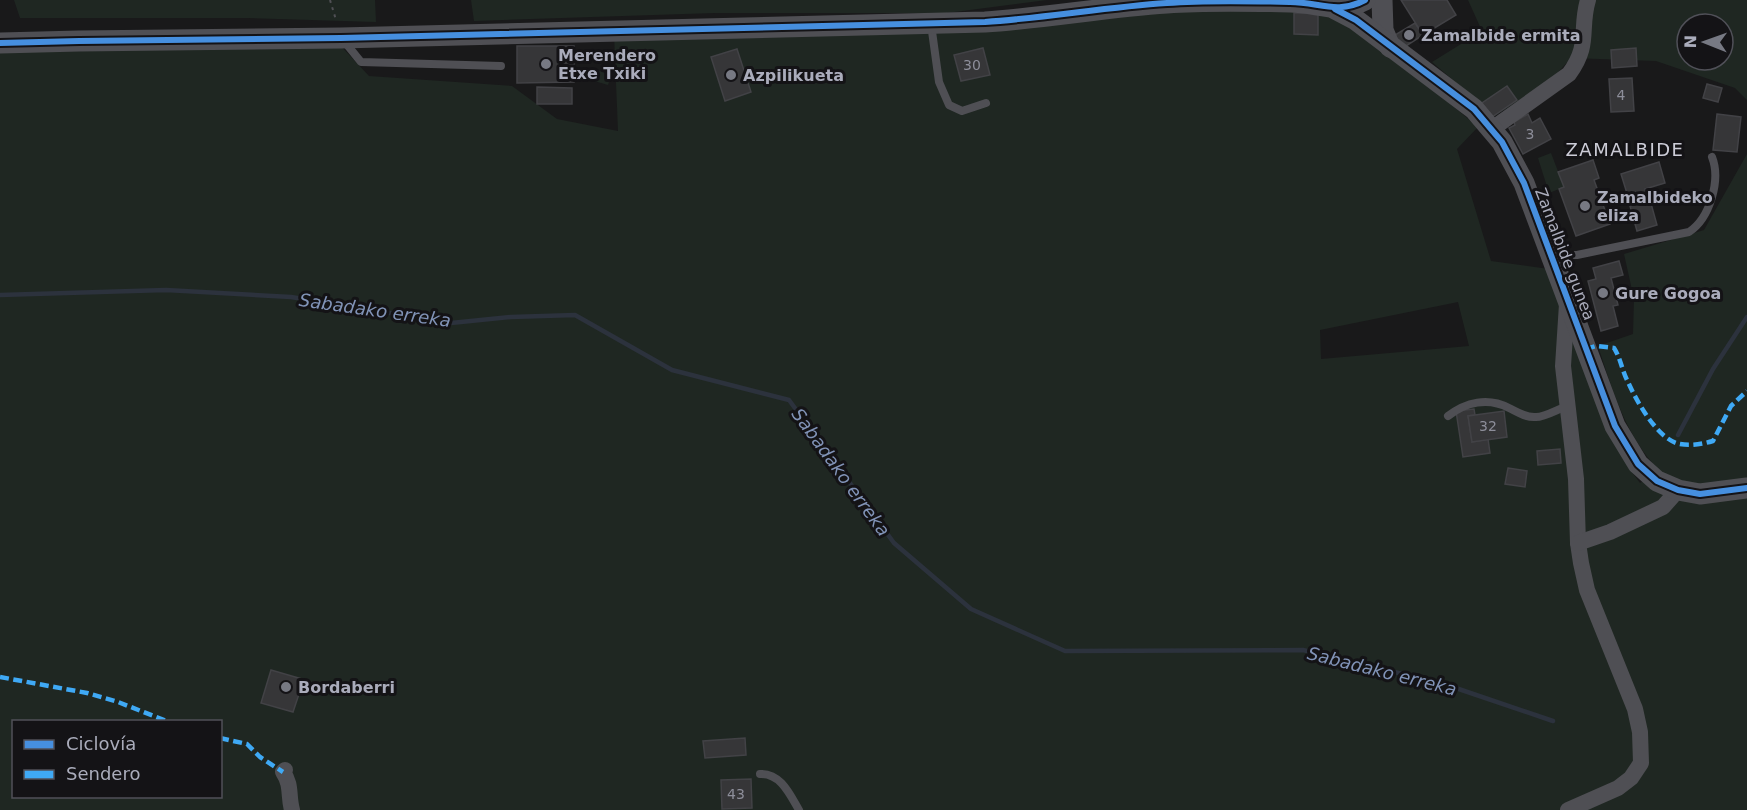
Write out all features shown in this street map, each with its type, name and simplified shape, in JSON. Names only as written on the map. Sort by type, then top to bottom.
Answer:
[{"type":"street","points":[[0,43],[341,38],[930,24],[1040,18],[1177,2],[1294,2],[1315,3],[1335,9],[1355,5],[1365,0]]},
{"type":"street","points":[[1373,0],[1370,20],[1382,41]]},
{"type":"street","points":[[1382,0],[1382,41]]},
{"type":"street","points":[[1492,129],[1569,74],[1585,42],[1588,0]]},
{"type":"street","name":"Zamalbide gunea","points":[[1335,9],[1356,20],[1474,110],[1492,129],[1510,155],[1524,183],[1615,426],[1630,453],[1647,474],[1678,490],[1700,494],[1747,488]]},
{"type":"street","points":[[1568,299],[1563,366],[1576,479],[1578,543],[1587,590],[1635,709],[1640,732],[1641,763],[1631,778],[1618,788],[1568,810]]},
{"type":"street","points":[[1578,543],[1610,532],[1663,507],[1678,490]]},
{"type":"street","points":[[285,770],[283,772],[289,781],[291,790],[292,810]]},
{"type":"lane","points":[[930,24],[939,82],[948,105],[962,111],[986,104]]},
{"type":"lane","points":[[341,38],[361,62],[501,66]]},
{"type":"lane","points":[[1550,255],[1577,255],[1689,232],[1699,225],[1711,198],[1716,168],[1712,157]]},
{"type":"lane","points":[[1448,416],[1460,406],[1485,402],[1500,404],[1521,415],[1536,417],[1567,406]]},
{"type":"lane","points":[[760,774],[768,774],[777,778],[799,810]]},
{"type":"shaded area","points":[[14,0],[375,0],[376,22],[248,18],[20,18]]},
{"type":"shaded area","points":[[471,0],[1047,0],[947,13],[715,13],[474,21]]},
{"type":"shaded area","points":[[1468,0],[1747,0],[1747,100],[1735,88],[1688,72],[1735,72],[1735,12],[1675,12],[1675,67],[1656,61],[1571,58],[1553,78],[1495,116],[1432,62],[1482,31]]},
{"type":"shaded area","points":[[1169,6],[1306,6],[1371,38],[1478,127],[1457,149],[1491,261],[1549,269],[1628,467],[1640,483],[1659,470],[1647,457],[1621,412],[1598,346],[1633,334],[1634,299],[1624,254],[1704,230],[1747,154],[1747,810],[0,810],[0,42],[337,42],[369,76],[512,86],[557,119],[618,131],[614,34]],"holes":[[[1458,302],[1469,346],[1321,359],[1320,330]]]},
{"type":"shaded area","points":[[594,69],[611,75],[608,85],[591,80]]},
{"type":"shaded area","name":"ZAMALBIDE","points":[[1551,153],[1564,187],[1549,193],[1538,158]]},
{"type":"building","points":[[1401,0],[1447,0],[1456,15],[1423,35]]},
{"type":"building","points":[[1294,13],[1318,13],[1318,35],[1294,34]]},
{"type":"building","name":"Zamalbide ermita","points":[[1415,23],[1423,35],[1403,48],[1395,35]]},
{"type":"building","name":"Merendero Etxe Txiki","points":[[517,46],[574,46],[574,82],[517,83]]},
{"type":"building","points":[[983,48],[990,75],[961,81],[954,55]]},
{"type":"building","points":[[1636,48],[1637,66],[1612,68],[1611,50]]},
{"type":"building","name":"Azpilikueta","points":[[737,49],[751,92],[725,101],[711,57]]},
{"type":"building","points":[[1632,78],[1634,111],[1611,112],[1609,79]]},
{"type":"building","points":[[1707,84],[1722,88],[1718,102],[1703,98]]},
{"type":"building","points":[[1507,86],[1517,100],[1492,117],[1482,103]]},
{"type":"building","points":[[537,87],[572,88],[572,104],[537,104]]},
{"type":"building","points":[[1528,114],[1532,123],[1540,118],[1551,139],[1523,154],[1509,128],[1515,125],[1514,122]]},
{"type":"building","points":[[1717,114],[1741,117],[1737,152],[1713,150]]},
{"type":"building","name":"Zamalbideko eliza","points":[[1593,160],[1599,178],[1594,180],[1610,224],[1576,236],[1559,189],[1564,187],[1558,172]]},
{"type":"building","points":[[1659,162],[1665,183],[1645,189],[1648,198],[1630,203],[1621,174]]},
{"type":"building","points":[[1650,200],[1657,225],[1637,231],[1630,206]]},
{"type":"building","name":"Gure Gogoa","points":[[1619,261],[1623,275],[1611,278],[1618,305],[1613,306],[1618,326],[1601,331],[1588,281],[1596,279],[1593,268]]},
{"type":"building","points":[[1474,409],[1475,415],[1468,416],[1472,442],[1488,439],[1490,453],[1463,457],[1456,411]]},
{"type":"building","points":[[1504,411],[1507,437],[1472,442],[1468,416]]},
{"type":"building","points":[[1560,449],[1561,463],[1538,465],[1537,451]]},
{"type":"building","points":[[1508,468],[1527,471],[1525,487],[1505,484]]},
{"type":"building","name":"Bordaberri","points":[[271,670],[309,681],[304,695],[299,694],[293,712],[261,703]]},
{"type":"building","points":[[745,738],[746,755],[705,758],[703,741]]},
{"type":"building","points":[[751,779],[752,808],[722,809],[721,780]]},
{"type":"waterway","name":"Sabadako erreka","points":[[0,295],[166,290],[291,297],[451,323],[511,317],[575,315],[672,370],[789,400],[894,543],[971,609],[1065,651],[1303,650],[1444,684],[1553,721]]},
{"type":"waterway","points":[[1678,435],[1713,369],[1747,317]]},
{"type":"marked path","points":[[1586,349],[1596,346],[1614,348],[1626,378],[1649,419],[1664,435],[1680,444],[1713,441],[1731,406],[1747,391]]},
{"type":"marked path","points":[[0,677],[87,693],[164,720]]},
{"type":"marked path","points":[[222,738],[247,744],[260,757],[283,772]]},
{"type":"cycle path","points":[[0,43],[341,38],[985,22],[1182,2],[1290,2],[1346,7],[1365,0]]},
{"type":"cycle path","points":[[1335,9],[1356,20],[1474,109],[1502,142],[1524,183],[1615,426],[1638,464],[1657,481],[1678,490],[1700,494],[1747,488]]},
{"type":"place","name":"Zamalbide ermita","points":[[1409,35]]},
{"type":"place","name":"Merendero Etxe Txiki","points":[[546,64]]},
{"type":"place","name":"Azpilikueta","points":[[731,75]]},
{"type":"place","name":"Zamalbideko eliza","points":[[1585,206]]},
{"type":"place","name":"Gure Gogoa","points":[[1603,293]]},
{"type":"place","name":"Bordaberri","points":[[286,687]]},
{"type":"district","name":"ZAMALBIDE","points":[[1625,149]]}]
